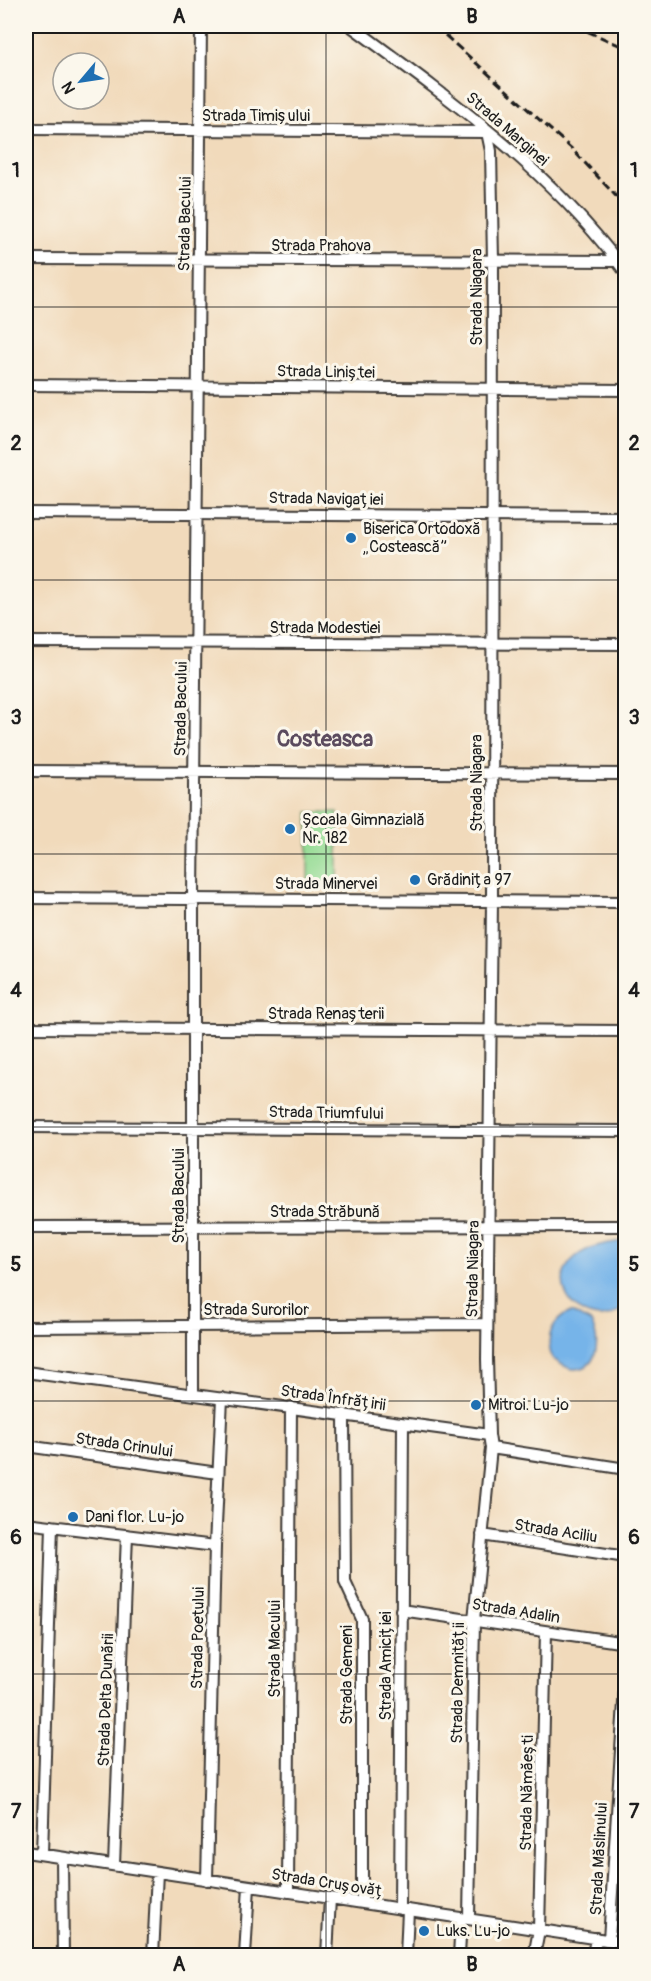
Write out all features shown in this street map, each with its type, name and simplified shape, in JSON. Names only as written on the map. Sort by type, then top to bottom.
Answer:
[{"type":"street","name":"Strada Bacului","points":[[193,1394],[193,898],[201,26]]},
{"type":"street","name":"Strada Marginei","points":[[351,26],[441,92],[538,176],[579,217],[626,273]]},
{"type":"street","name":"Strada Timișului","points":[[26,129],[487,132]]},
{"type":"street","name":"Strada Niagara","points":[[487,132],[491,151],[493,261],[492,901],[487,1324],[489,1435]]},
{"type":"street","name":"Strada Prahova","points":[[26,259],[617,261]]},
{"type":"street","name":"Strada Liniștei","points":[[26,386],[626,390]]},
{"type":"street","name":"Strada Navigației","points":[[26,513],[626,517]]},
{"type":"street","name":"Strada Modestiei","points":[[26,642],[626,644]]},
{"type":"street","points":[[26,771],[626,774]]},
{"type":"street","name":"Strada Minervei","points":[[26,898],[626,902]]},
{"type":"street","name":"Strada Renașterii","points":[[26,1028],[626,1030]]},
{"type":"street","name":"Strada Triumfului","points":[[26,1127],[626,1131]]},
{"type":"street","name":"Strada Străbună","points":[[26,1227],[626,1226]]},
{"type":"street","name":"Strada Surorilor","points":[[26,1327],[487,1324]]},
{"type":"street","name":"Strada Înfrățirii","points":[[26,1372],[489,1435]]},
{"type":"street","name":"Strada Poetului","points":[[207,1880],[215,1546],[222,1398]]},
{"type":"street","name":"Strada Macului","points":[[288,1892],[291,1407]]},
{"type":"street","name":"Strada Gemeni","points":[[344,1414],[345,1582],[362,1618],[362,1903]]},
{"type":"street","name":"Strada Amiciției","points":[[403,1424],[401,1610],[406,1956]]},
{"type":"street","points":[[489,1435],[491,1448],[626,1469]]},
{"type":"street","name":"Strada Crinului","points":[[26,1446],[218,1473]]},
{"type":"street","name":"Strada Demnității","points":[[459,1956],[465,1918],[474,1620],[491,1448]]},
{"type":"street","points":[[26,1522],[215,1546]]},
{"type":"street","points":[[42,1854],[52,1526]]},
{"type":"street","name":"Strada Delta Dunării","points":[[114,1866],[127,1535]]},
{"type":"street","name":"Strada Aciliu","points":[[482,1535],[626,1557]]},
{"type":"street","name":"Strada Adalin","points":[[401,1610],[626,1643]]},
{"type":"street","name":"Strada Nămăești","points":[[534,1956],[538,1930],[546,1632]]},
{"type":"street","name":"Strada Măslinului","points":[[609,1940],[626,1671]]},
{"type":"street","name":"Strada Crușovăț","points":[[26,1852],[626,1943]]},
{"type":"street","points":[[62,1858],[63,1956]]},
{"type":"street","points":[[153,1956],[158,1872]]},
{"type":"street","points":[[245,1956],[249,1886]]},
{"type":"street","points":[[327,1956],[330,1898]]},
{"type":"street","name":"Strada Măslinului","points":[[593,1956],[596,1938]]},
{"type":"green space","points":[[308,812],[338,812],[338,885],[308,885]]},
{"type":"water","points":[[625,1241],[625,1306],[607,1316],[590,1315],[575,1307],[566,1293],[564,1277],[571,1261],[591,1248]]},
{"type":"water","points":[[571,1312],[591,1322],[596,1337],[597,1345],[593,1359],[582,1368],[573,1369],[564,1366],[552,1358],[550,1351],[550,1337],[554,1325],[564,1315]]},
{"type":"railway","points":[[435,26],[572,149],[626,207]]},
{"type":"railway","points":[[575,26],[626,48]]},
{"type":"place","name":"Biserica Ortodoxă „Costească”","points":[[351,538]]},
{"type":"place","name":"Școala Gimnazială Nr. 182","points":[[290,829]]},
{"type":"place","name":"Grădinița 97","points":[[415,880]]},
{"type":"place","name":"Mitroi. Lu-jo","points":[[476,1405]]},
{"type":"place","name":"Dani flor. Lu-jo","points":[[73,1517]]},
{"type":"place","name":"Luks. Lu-jo","points":[[424,1931]]},
{"type":"district","name":"Costeasca","points":[[325,739]]}]
